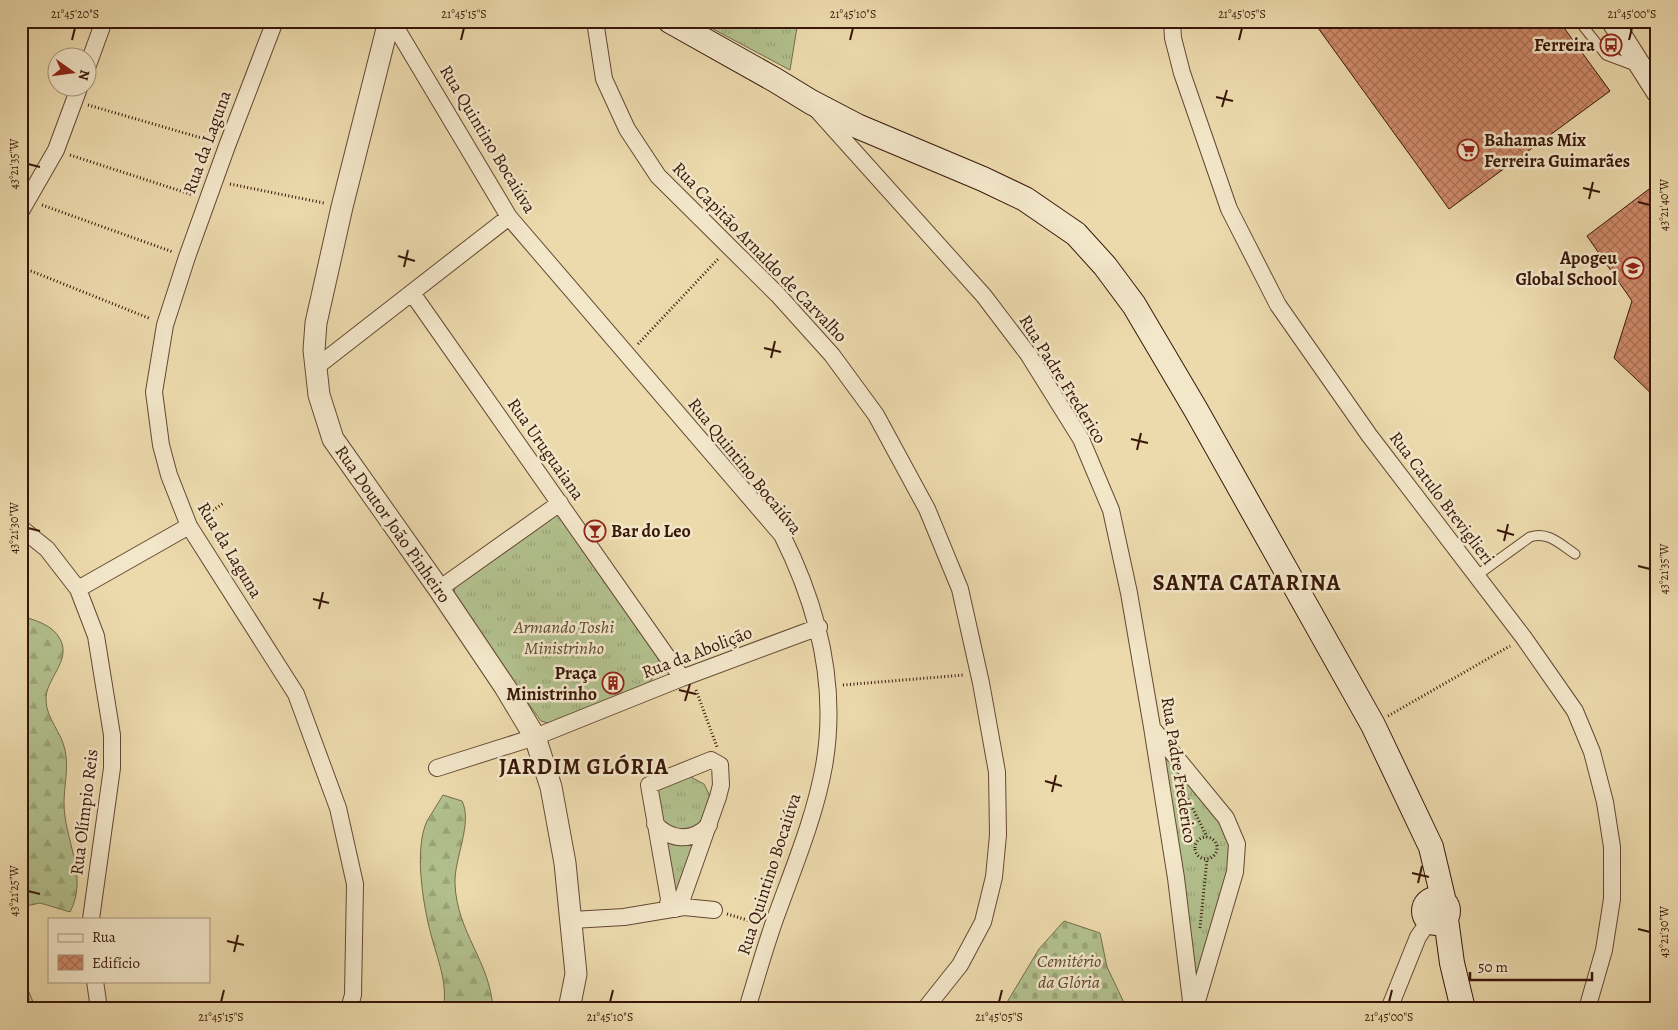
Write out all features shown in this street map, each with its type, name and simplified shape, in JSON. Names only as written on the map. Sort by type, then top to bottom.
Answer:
[{"type":"main road","points":[[670,21],[811,102],[857,126],[983,179],[1024,199],[1076,234],[1105,266],[1134,305],[1196,410],[1373,725],[1412,810],[1436,914],[1452,964],[1463,1009]]},
{"type":"street","points":[[94,48],[104,21]]},
{"type":"street","name":"Rua da Laguna","points":[[275,21],[214,180],[187,257],[165,325],[154,392],[161,445],[169,475],[296,694],[338,808],[355,884],[353,995],[350,1009]]},
{"type":"street","name":"Rua Doutor João Pinheiro","points":[[391,21],[342,207],[316,323],[315,368],[319,395],[332,439],[439,589],[505,687],[535,737],[551,787],[565,863],[576,974],[569,1009]]},
{"type":"street","name":"Rua Quintino Bocaiúva","points":[[391,21],[509,217],[782,535],[801,574],[819,627],[829,702],[824,766],[808,828],[772,927],[747,1009]]},
{"type":"street","name":"Rua Capitão Arnaldo de Carvalho","points":[[595,21],[604,79],[627,129],[658,176],[778,295],[832,355],[876,415],[927,509],[960,589],[979,674],[997,772],[998,835],[994,876],[983,922],[960,965],[925,1009]]},
{"type":"street","name":"Rua Catulo Breviglieri","points":[[1172,21],[1173,38],[1182,73],[1229,209],[1278,305],[1332,385],[1524,638],[1575,711],[1592,752],[1605,802],[1612,847],[1612,899],[1604,950],[1587,1009]]},
{"type":"street","points":[[1612,21],[1657,92]]},
{"type":"street","points":[[24,205],[56,150],[76,98]]},
{"type":"street","name":"Rua Padre Frederico","points":[[811,102],[984,296],[1028,354],[1081,439],[1111,510],[1129,593],[1152,727],[1194,1009]]},
{"type":"street","points":[[315,368],[509,217]]},
{"type":"street","name":"Rua Uruguaiana","points":[[412,292],[560,503],[686,676]]},
{"type":"street","points":[[439,589],[560,503]]},
{"type":"street","points":[[78,588],[195,522]]},
{"type":"street","name":"Rua Olímpio Reis","points":[[21,528],[47,549],[78,588],[96,636],[112,735],[110,800],[91,918]]},
{"type":"street","name":"Rua da Abolição","points":[[437,768],[535,737],[686,676],[819,627]]},
{"type":"street","points":[[1152,727],[1226,818],[1237,844],[1235,872],[1194,1009]]},
{"type":"street","points":[[711,760],[718,766],[720,785],[709,824],[682,899],[671,910],[649,785],[711,760]]},
{"type":"street","points":[[656,824],[668,834],[688,838],[697,835],[709,824]]},
{"type":"street","points":[[572,920],[624,917],[688,907],[714,910]]},
{"type":"street","points":[[1389,1009],[1418,936],[1436,914]]},
{"type":"street","points":[[95,982],[99,1009]]},
{"type":"lane","points":[[1579,21],[1606,55],[1642,69]]},
{"type":"lane","points":[[1476,576],[1530,537],[1538,534],[1548,536],[1575,554]]},
{"type":"path","points":[[89,98],[227,146]]},
{"type":"path","points":[[56,150],[207,200]]},
{"type":"path","points":[[214,180],[342,207]]},
{"type":"path","points":[[24,205],[187,257]]},
{"type":"path","points":[[627,355],[730,247]]},
{"type":"path","points":[[21,267],[165,325]]},
{"type":"path","points":[[195,522],[224,503]]},
{"type":"path","points":[[1373,725],[1524,638]]},
{"type":"path","points":[[827,687],[979,674]]},
{"type":"path","points":[[686,676],[719,751],[718,766]]},
{"type":"path","points":[[1203,837],[1210,838],[1216,842],[1217,849],[1211,858],[1201,857],[1196,852],[1196,845],[1203,837]]},
{"type":"path","points":[[714,910],[772,927]]},
{"type":"green space","points":[[698,21],[798,21],[790,70]]},
{"type":"green space","name":"Armando Toshi Ministrinho","points":[[556,514],[560,516],[657,649],[658,667],[649,683],[551,724],[541,721],[453,599],[455,587]]},
{"type":"green space","points":[[21,616],[32,619],[53,630],[63,647],[61,662],[49,685],[46,700],[66,757],[65,817],[74,858],[77,885],[70,912],[40,903],[21,907]]},
{"type":"green space","points":[[1162,748],[1221,820],[1230,845],[1229,870],[1195,986]]},
{"type":"green space","points":[[687,775],[704,784],[712,800],[697,832],[662,827],[656,792],[661,784]]},
{"type":"green space","points":[[443,795],[462,801],[465,810],[464,830],[455,874],[457,901],[461,917],[486,976],[491,992],[493,1009],[443,1009],[444,983],[426,914],[420,864],[423,834],[427,821]]},
{"type":"green space","points":[[660,830],[697,836],[676,901]]},
{"type":"green space","name":"Cemitério da Glória","points":[[1064,921],[1100,933],[1107,967],[1127,1009],[1003,1009],[1039,949]]},
{"type":"green space","points":[[26,985],[36,1009],[21,1009],[21,986]]},
{"type":"building","name":"Bahamas Mix Ferreira Guimarães","points":[[1313,21],[1559,21],[1610,91],[1449,209]]},
{"type":"building","name":"Apogeu Global School","points":[[1657,183],[1657,399],[1614,358],[1632,301],[1587,236]]},
{"type":"place","name":"Ferreira","points":[[1611,45]]},
{"type":"place","name":"Bahamas Mix Ferreira Guimarães","points":[[1468,150]]},
{"type":"place","name":"Apogeu Global School","points":[[1633,268]]},
{"type":"place","name":"Bar do Leo","points":[[595,531]]},
{"type":"place","name":"Praça Ministrinho","points":[[613,683]]},
{"type":"district","name":"SANTA CATARINA","points":[[1247,582]]},
{"type":"district","name":"JARDIM GLÓRIA","points":[[584,766]]}]
